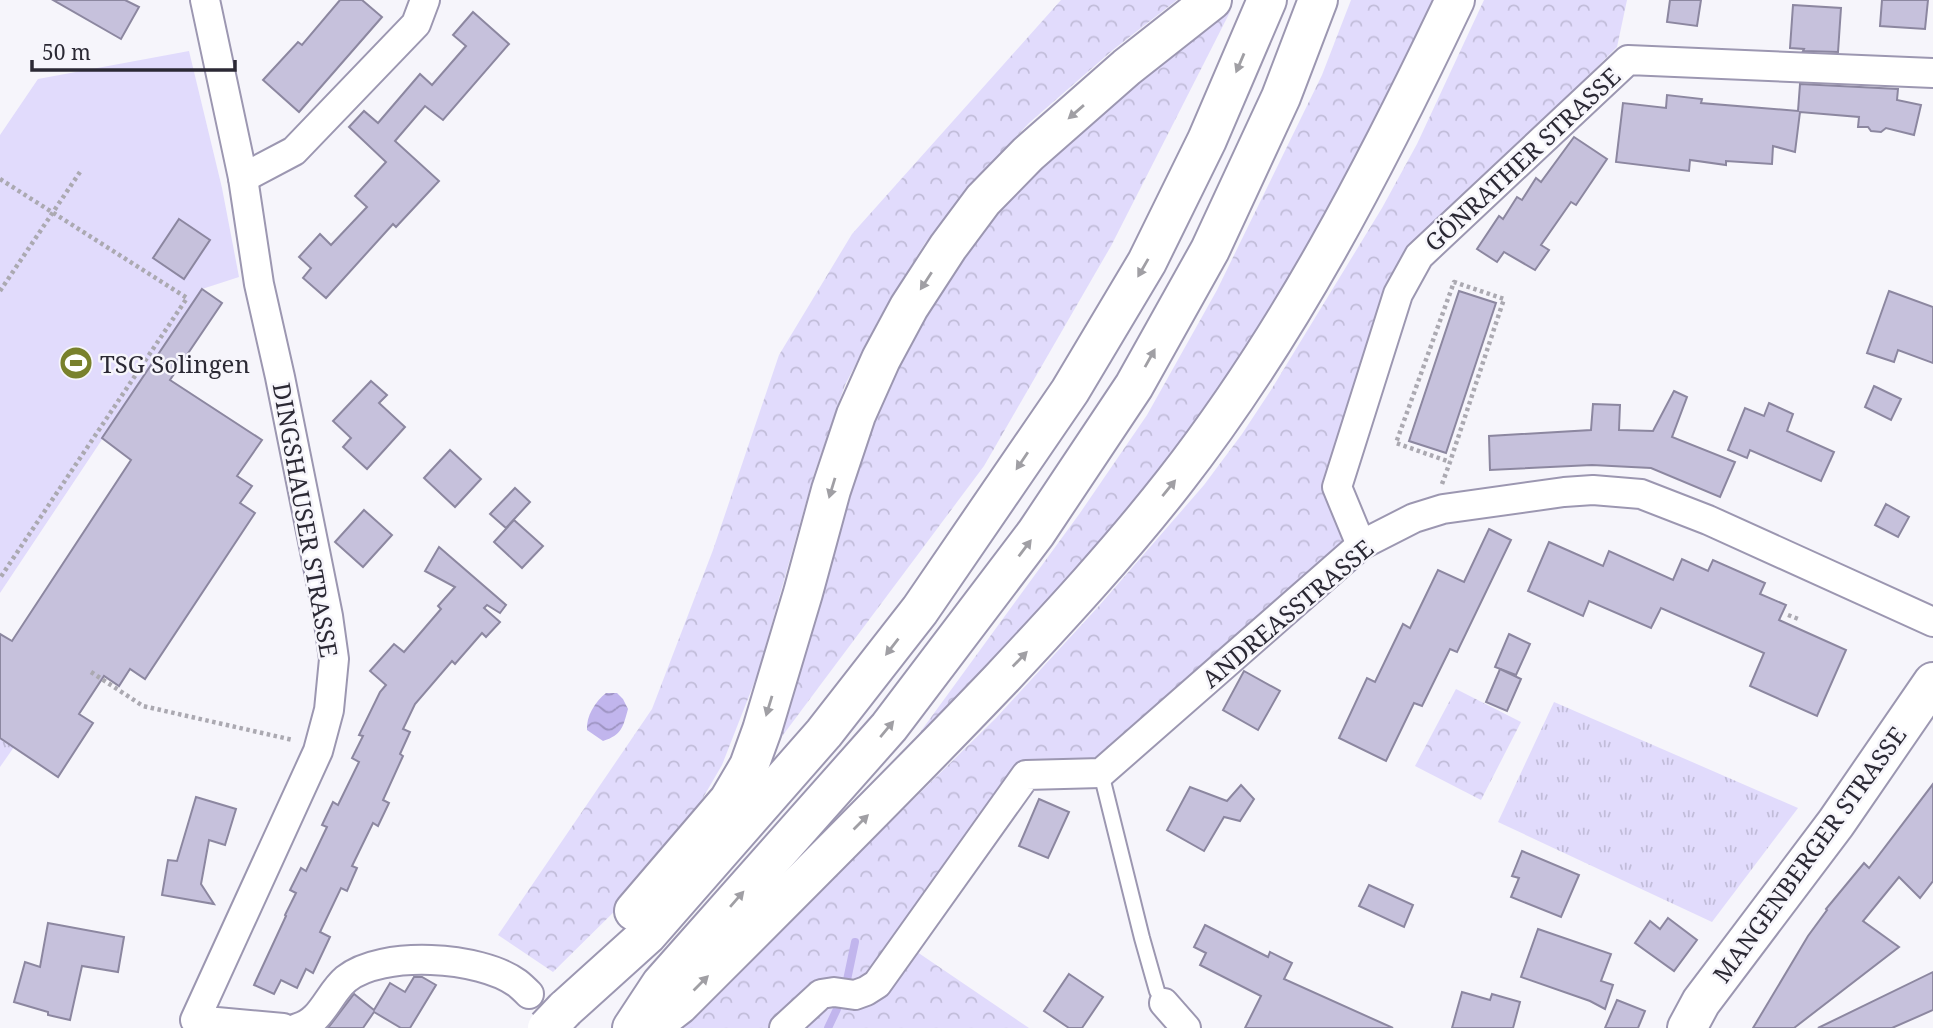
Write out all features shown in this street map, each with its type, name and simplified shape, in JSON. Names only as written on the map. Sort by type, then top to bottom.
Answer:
[{"type":"main road","points":[[556,1019],[634,911],[729,800],[748,766],[762,730],[831,490],[856,415],[881,359],[909,307],[983,200],[1028,154],[1128,67],[1212,0]]},
{"type":"main road","points":[[556,1019],[647,935],[824,733],[920,610],[1070,391],[1146,262],[1207,141],[1267,0]]},
{"type":"main road","points":[[632,1028],[661,984],[889,727],[1036,533],[1134,386],[1210,250],[1281,97],[1318,0]]},
{"type":"main road","points":[[649,1028],[679,1005],[941,742],[1067,609],[1174,483],[1267,349],[1336,235],[1397,122],[1455,0]]},
{"type":"main road","name":"MANGENBERGER STRASSE","points":[[1687,1028],[1702,1002],[1836,823],[1933,682]]},
{"type":"street","name":"DINGSHAUSER STRASSE","points":[[205,0],[243,178],[259,284],[299,470],[334,659],[329,710],[318,751],[193,1024],[283,1028]]},
{"type":"street","points":[[243,178],[294,151],[416,24],[425,0]]},
{"type":"street","name":"GÖNRATHER STRASSE","points":[[1361,545],[1337,487],[1398,294],[1406,277],[1419,256],[1628,60],[1933,73]]},
{"type":"street","name":"ANDREASSTRASSE","points":[[1101,773],[1361,545],[1414,518],[1443,509],[1564,492],[1593,490],[1642,494],[1708,520],[1933,622]]},
{"type":"street","points":[[784,1028],[821,995],[834,992],[855,995],[877,984],[1026,775],[1101,773]]},
{"type":"street","points":[[297,1028],[312,1021],[348,977],[391,961],[421,960],[470,965],[504,976],[529,994]]},
{"type":"street","points":[[1164,1003],[1186,1028]]},
{"type":"lane","points":[[1101,773],[1142,938],[1157,991],[1164,1003]]},
{"type":"path","points":[[0,291],[2,284],[80,172]]},
{"type":"path","points":[[0,178],[187,298],[0,578]]},
{"type":"path","points":[[1443,509],[1441,488],[1450,462],[1504,299],[1454,282],[1396,443],[1450,462]]},
{"type":"path","points":[[1788,615],[1801,620]]},
{"type":"path","points":[[91,672],[143,706],[294,741],[318,751]]},
{"type":"green space","points":[[1061,0],[1177,0],[1114,49],[1029,123],[977,178],[925,243],[880,317],[845,385],[814,474],[758,673],[722,765],[697,808],[630,896],[553,972],[498,935],[652,709],[713,550],[779,355],[852,234]]},
{"type":"green space","points":[[1351,0],[1433,0],[1375,121],[1265,326],[1194,431],[1128,510],[913,742],[1080,513],[1147,415],[1217,290],[1322,75]]},
{"type":"green space","points":[[1484,0],[1627,0],[1617,47],[1411,253],[1327,479],[1354,543],[1098,761],[1022,763],[898,939],[1029,1028],[681,1028],[996,718],[1098,607],[1204,485],[1271,390],[1382,208],[1417,144]]},
{"type":"green space","points":[[1231,10],[1111,246],[984,466],[774,747],[846,485],[890,379],[939,289],[1001,204],[1138,80]]},
{"type":"green space","name":"TSG Solingen","points":[[189,51],[222,188],[239,277],[202,289],[0,593],[0,135],[38,79]]},
{"type":"green space","points":[[1456,689],[1521,722],[1481,800],[1415,766]]},
{"type":"green space","points":[[1554,702],[1798,808],[1712,922],[1498,822]]},
{"type":"green space","points":[[0,739],[14,747],[0,767]]},
{"type":"water","points":[[606,693],[617,693],[628,709],[621,730],[603,741],[587,730],[587,725],[592,710]]},
{"type":"building","points":[[53,0],[125,0],[139,7],[121,39]]},
{"type":"building","points":[[340,0],[362,0],[382,17],[299,112],[263,80],[298,42],[302,45]]},
{"type":"building","points":[[1670,0],[1701,0],[1697,26],[1667,22]]},
{"type":"building","points":[[1882,0],[1928,0],[1925,29],[1880,26]]},
{"type":"building","points":[[1793,5],[1841,8],[1838,52],[1790,48]]},
{"type":"building","points":[[473,12],[509,44],[443,120],[425,106],[395,141],[439,181],[396,227],[393,224],[326,298],[303,278],[311,268],[299,257],[320,234],[331,245],[367,207],[355,196],[386,162],[349,127],[364,111],[378,123],[420,74],[432,85],[466,46],[453,35]]},
{"type":"building","points":[[1800,84],[1898,89],[1897,100],[1921,105],[1914,135],[1886,128],[1881,132],[1871,131],[1868,127],[1858,127],[1859,117],[1800,112],[1795,152],[1773,146],[1772,164],[1726,161],[1726,165],[1690,160],[1689,171],[1616,162],[1623,103],[1666,108],[1667,95],[1702,99],[1701,103],[1798,111]]},
{"type":"building","points":[[1574,137],[1607,159],[1576,205],[1571,202],[1541,245],[1549,250],[1535,270],[1504,252],[1497,262],[1477,249],[1499,216],[1503,219],[1517,197],[1522,200],[1536,178],[1541,182]]},
{"type":"building","points":[[179,219],[210,240],[184,279],[153,258]]},
{"type":"building","points":[[202,289],[222,303],[170,380],[262,440],[237,476],[252,486],[240,503],[255,513],[145,679],[130,669],[119,686],[104,676],[79,714],[93,723],[58,777],[0,738],[0,634],[12,641],[131,460],[102,438]]},
{"type":"building","points":[[1459,291],[1496,303],[1446,453],[1409,441]]},
{"type":"building","points":[[1889,291],[1933,307],[1933,363],[1898,350],[1894,362],[1867,353]]},
{"type":"building","points":[[371,381],[387,395],[379,403],[405,427],[367,469],[343,447],[351,438],[333,421]]},
{"type":"building","points":[[1874,386],[1901,399],[1891,420],[1865,407]]},
{"type":"building","points":[[1674,391],[1687,397],[1672,437],[1735,462],[1720,497],[1651,468],[1592,465],[1490,470],[1489,436],[1591,430],[1593,404],[1620,405],[1619,430],[1653,431]]},
{"type":"building","points":[[1769,403],[1793,414],[1787,431],[1834,452],[1821,481],[1750,450],[1747,458],[1728,450],[1745,408],[1764,416]]},
{"type":"building","points":[[450,450],[481,479],[455,507],[424,478]]},
{"type":"building","points":[[515,488],[530,502],[506,528],[490,514]]},
{"type":"building","points":[[1886,504],[1909,517],[1898,537],[1875,525]]},
{"type":"building","points":[[364,510],[392,535],[363,567],[335,542]]},
{"type":"building","points":[[514,520],[543,546],[522,568],[494,542]]},
{"type":"building","points":[[1489,529],[1511,540],[1457,652],[1450,649],[1422,706],[1414,703],[1386,761],[1339,738],[1367,678],[1375,682],[1403,624],[1410,628],[1438,570],[1464,582]]},
{"type":"building","points":[[1549,542],[1603,566],[1609,551],[1673,580],[1682,559],[1708,571],[1713,560],[1765,583],[1760,594],[1786,605],[1779,620],[1846,650],[1817,716],[1750,686],[1764,653],[1661,608],[1651,628],[1589,601],[1583,616],[1528,591]]},
{"type":"building","points":[[439,547],[506,605],[500,613],[487,605],[484,608],[500,622],[486,637],[482,633],[455,664],[452,661],[415,704],[403,729],[410,732],[400,754],[403,756],[383,800],[389,803],[378,826],[373,823],[352,866],[357,868],[347,891],[341,888],[320,932],[330,937],[313,973],[306,969],[297,988],[281,980],[274,994],[254,985],[296,893],[290,890],[301,868],[306,871],[327,827],[322,825],[333,802],[338,805],[359,762],[352,758],[363,736],[359,735],[386,685],[370,671],[394,644],[404,652],[441,609],[438,606],[455,587],[425,571]]},
{"type":"building","points":[[1509,634],[1530,644],[1516,675],[1495,667]]},
{"type":"building","points":[[1500,669],[1521,679],[1507,711],[1486,702]]},
{"type":"building","points":[[1244,671],[1280,691],[1258,730],[1223,710]]},
{"type":"building","points":[[1933,784],[1933,881],[1920,898],[1899,877],[1863,921],[1899,947],[1794,1028],[1753,1028],[1826,909],[1864,863],[1869,868]]},
{"type":"building","points":[[1241,785],[1254,799],[1240,821],[1224,817],[1204,851],[1167,830],[1190,787],[1227,801]]},
{"type":"building","points":[[196,797],[236,809],[225,845],[209,840],[201,884],[214,904],[162,895],[168,860],[177,861]]},
{"type":"building","points":[[1039,799],[1069,812],[1048,858],[1019,846]]},
{"type":"building","points":[[1522,851],[1579,875],[1561,917],[1511,897],[1519,878],[1512,876]]},
{"type":"building","points":[[1369,885],[1413,905],[1404,927],[1359,906]]},
{"type":"building","points":[[1668,918],[1697,940],[1674,971],[1635,943],[1650,921],[1660,929]]},
{"type":"building","points":[[48,923],[124,937],[118,972],[82,966],[70,1020],[14,1002],[25,962],[40,967]]},
{"type":"building","points":[[1205,925],[1268,957],[1270,952],[1292,963],[1284,979],[1393,1028],[1245,1028],[1261,996],[1200,965],[1206,953],[1194,947]]},
{"type":"building","points":[[1538,929],[1611,954],[1601,981],[1613,985],[1605,1009],[1590,1001],[1521,977]]},
{"type":"building","points":[[1933,972],[1933,1010],[1892,1028],[1818,1028]]},
{"type":"building","points":[[1069,974],[1103,997],[1082,1028],[1069,1028],[1044,1011]]},
{"type":"building","points":[[414,977],[422,977],[436,985],[410,1028],[401,1028],[374,1012],[363,1028],[328,1028],[354,994],[374,1010],[390,983],[405,992]]},
{"type":"building","points":[[1462,992],[1490,1000],[1492,994],[1520,1002],[1513,1028],[1452,1028]]},
{"type":"building","points":[[1617,1000],[1645,1011],[1638,1028],[1605,1028]]},
{"type":"waterway","points":[[847,980],[855,942]]},
{"type":"waterway","points":[[828,1028],[837,1009]]},
{"type":"place","name":"TSG Solingen","points":[[76,363]]}]
